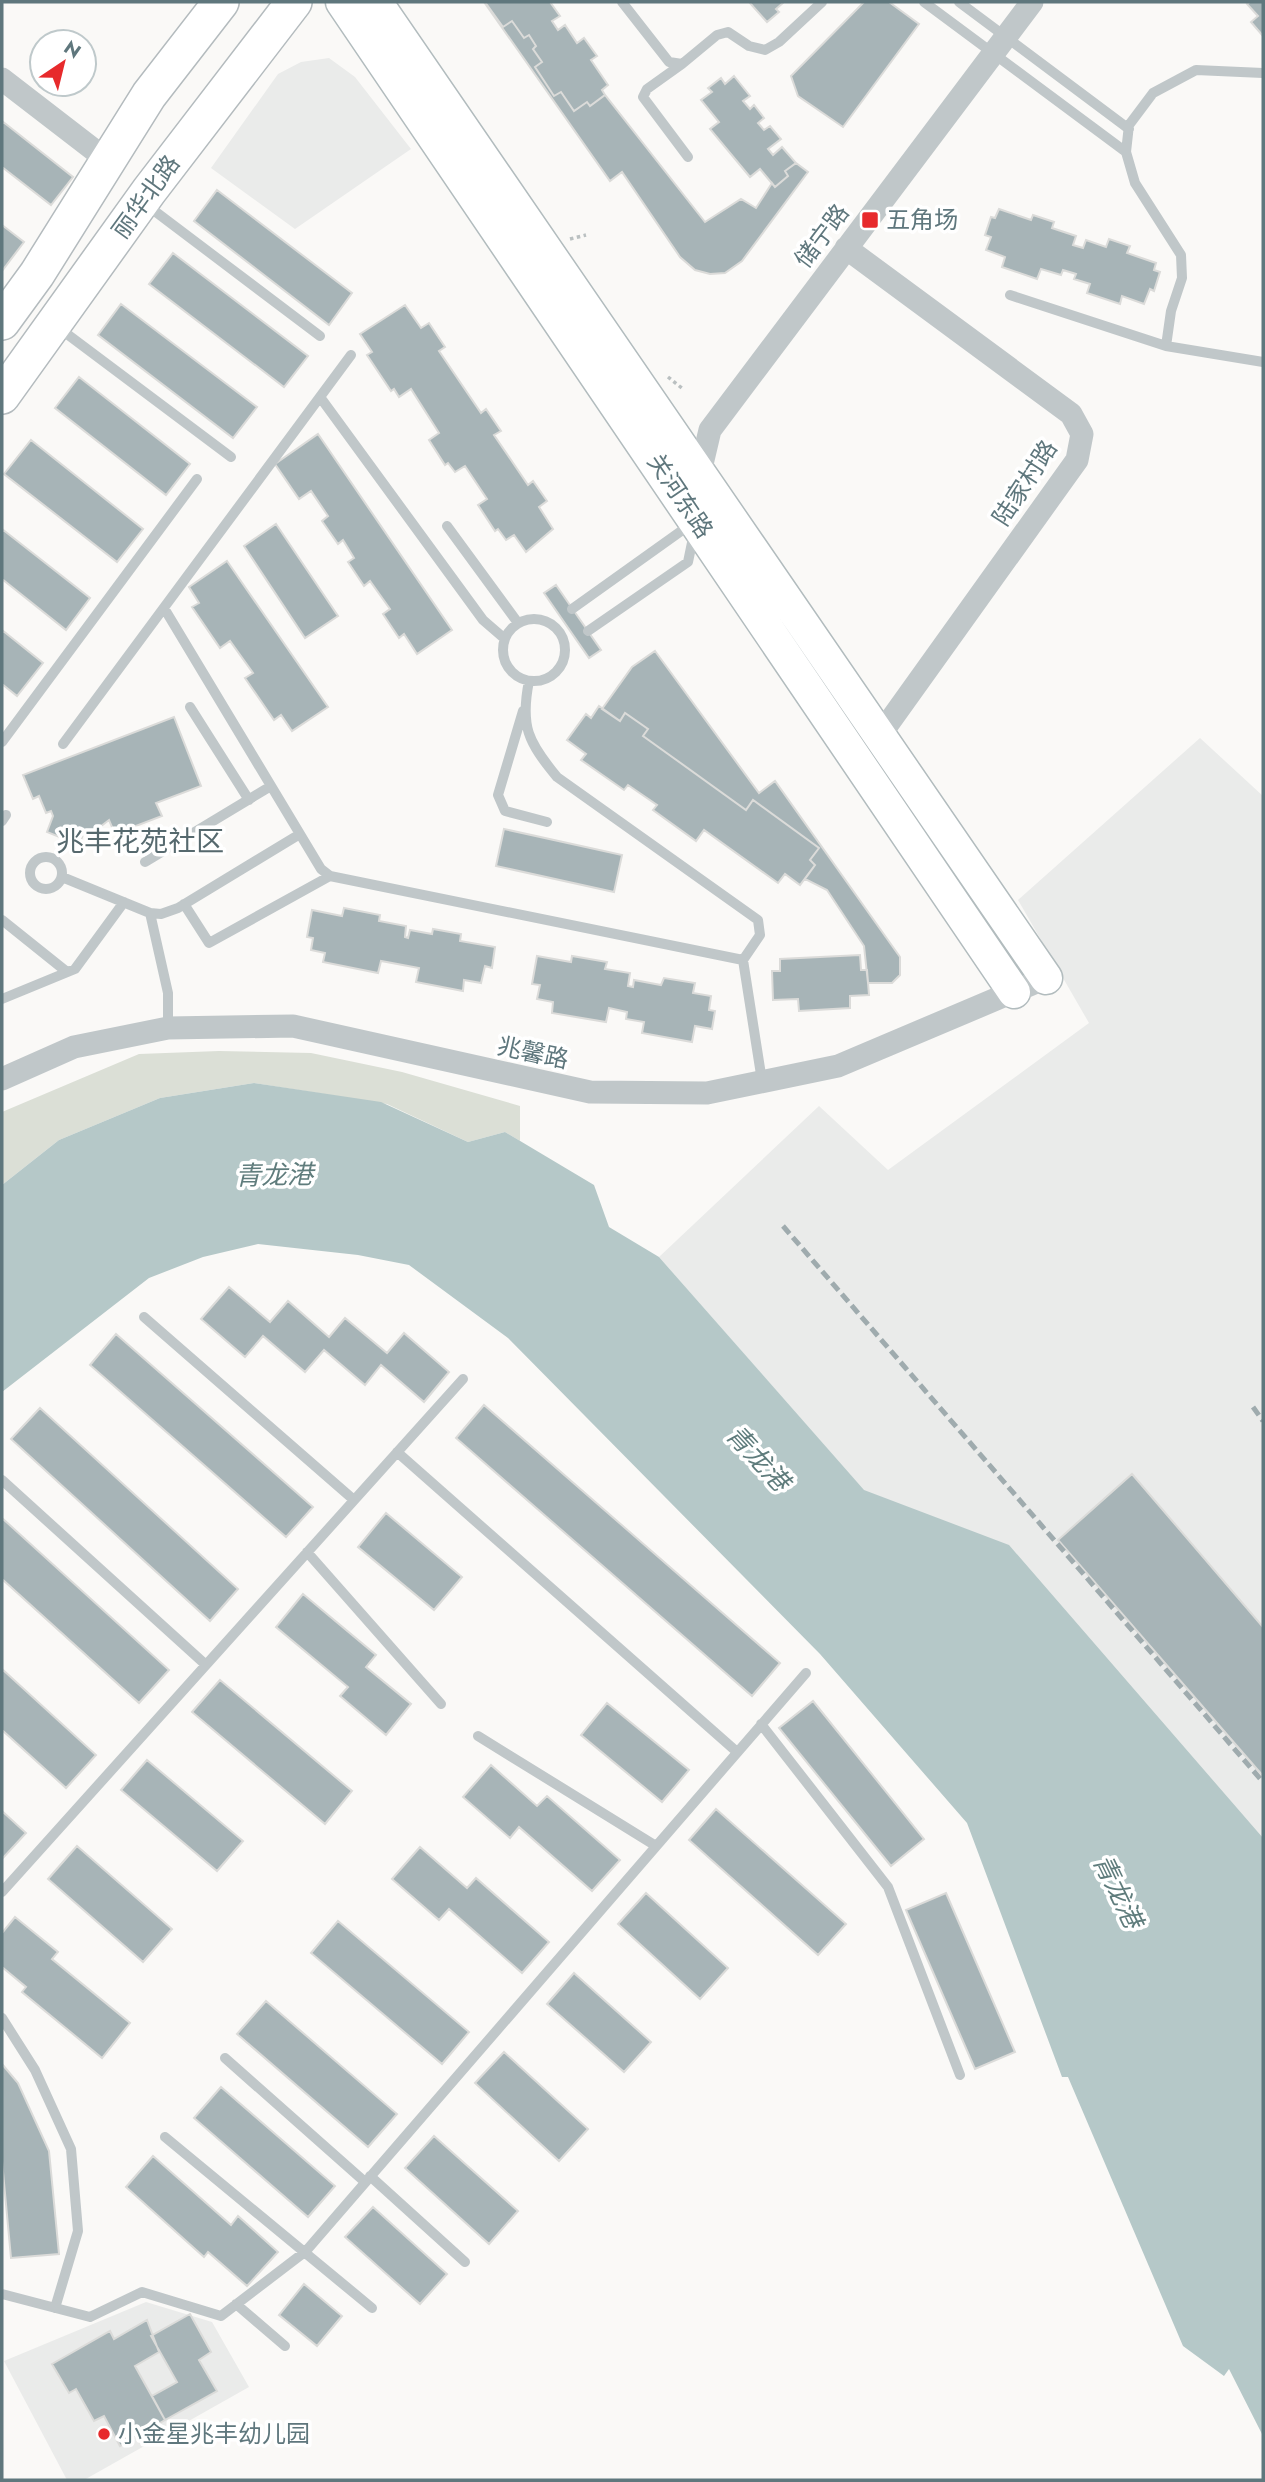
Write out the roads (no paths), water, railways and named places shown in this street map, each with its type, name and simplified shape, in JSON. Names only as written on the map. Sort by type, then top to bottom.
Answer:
[{"type":"main road","name":"丽华北路","points":[[2,322],[37,274],[149,95],[221,2]]},
{"type":"main road","name":"丽华北路","points":[[2,396],[142,201],[294,2]]},
{"type":"main road","name":"关河东路","points":[[342,2],[1014,992]]},
{"type":"main road","name":"关河东路","points":[[376,2],[699,468],[1046,978]]},
{"type":"street","name":"储宁路","points":[[696,520],[699,468],[710,430],[1032,2]]},
{"type":"street","points":[[2,79],[107,160]]},
{"type":"street","name":"陆家村路","points":[[846,248],[1071,414],[1082,434],[1077,460],[880,735]]},
{"type":"street","name":"兆馨路","points":[[2,1079],[74,1047],[168,1028],[293,1026],[590,1092],[707,1093],[838,1066],[1046,978]]},
{"type":"lane","points":[[622,2],[669,62],[682,64]]},
{"type":"lane","points":[[688,157],[643,97],[647,89],[717,35],[728,32],[749,46],[765,50],[779,42],[822,2]]},
{"type":"lane","points":[[924,2],[1129,129]]},
{"type":"lane","points":[[959,2],[999,46],[1126,152]]},
{"type":"lane","points":[[1166,346],[1171,311],[1182,278],[1181,255],[1135,183],[1126,152],[1129,129],[1153,93],[1196,70],[1263,73]]},
{"type":"lane","points":[[142,201],[320,335]]},
{"type":"lane","points":[[1010,295],[1166,346],[1263,362]]},
{"type":"lane","points":[[54,324],[231,457]]},
{"type":"lane","points":[[64,744],[351,355]]},
{"type":"lane","points":[[320,397],[483,620],[505,639]]},
{"type":"lane","points":[[2,741],[197,479]]},
{"type":"lane","points":[[572,609],[696,520]]},
{"type":"lane","points":[[588,631],[688,562],[696,520]]},
{"type":"lane","points":[[447,526],[518,623]]},
{"type":"lane","points":[[164,608],[321,869],[330,876],[743,960]]},
{"type":"lane","points":[[561,617],[544,621],[529,619],[518,623],[505,639],[504,661],[518,677],[538,681],[555,674],[561,666],[566,648],[576,639]]},
{"type":"lane","points":[[544,621],[558,630],[566,648]]},
{"type":"lane","points":[[528,681],[523,711],[498,795],[505,811],[547,822]]},
{"type":"lane","points":[[190,707],[249,800]]},
{"type":"lane","points":[[523,711],[534,749],[557,777],[758,920],[760,935],[743,960],[762,1081]]},
{"type":"lane","points":[[145,862],[271,786]]},
{"type":"lane","points":[[62,877],[150,913],[161,914],[184,904],[300,834]]},
{"type":"lane","points":[[184,904],[209,943],[330,876]]},
{"type":"lane","points":[[2,985],[7,996],[75,969],[124,902]]},
{"type":"lane","points":[[150,913],[168,993],[168,1028]]},
{"type":"lane","points":[[2,920],[67,972]]},
{"type":"lane","points":[[144,1317],[354,1500]]},
{"type":"lane","points":[[2,1892],[463,1378]]},
{"type":"lane","points":[[397,1452],[737,1752]]},
{"type":"lane","points":[[2,1480],[206,1665]]},
{"type":"lane","points":[[307,1552],[441,1704]]},
{"type":"lane","points":[[2,2294],[90,2317],[142,2292],[221,2316],[306,2251],[806,1673]]},
{"type":"lane","points":[[761,1724],[888,1887],[960,2075]]},
{"type":"lane","points":[[478,1736],[656,1846]]},
{"type":"lane","points":[[2,2018],[35,2070],[71,2149],[78,2231],[55,2308]]},
{"type":"lane","points":[[225,2058],[464,2262]]},
{"type":"lane","points":[[165,2137],[372,2308]]},
{"type":"lane","points":[[236,2304],[285,2346]]},
{"type":"water","name":"青龙港","points":[[254,1083],[381,1102],[468,1142],[505,1132],[594,1185],[609,1227],[659,1257],[864,1490],[1009,1545],[1263,1838],[1263,2436],[1229,2369],[1224,2376],[1183,2346],[1068,2077],[1062,2077],[967,1823],[820,1654],[508,1338],[409,1265],[358,1255],[258,1244],[203,1257],[149,1278],[2,1392],[2,1185],[59,1140],[160,1098]]},
{"type":"railway","points":[[783,1226],[1263,1782]]},
{"type":"railway","points":[[1253,1407],[1263,1421]]},
{"type":"place","name":"五角场","points":[[870,220]]},
{"type":"place","name":"小金星兆丰幼儿园","points":[[104,2434]]},
{"type":"district","name":"兆丰花苑社区","points":[[140,841]]}]
